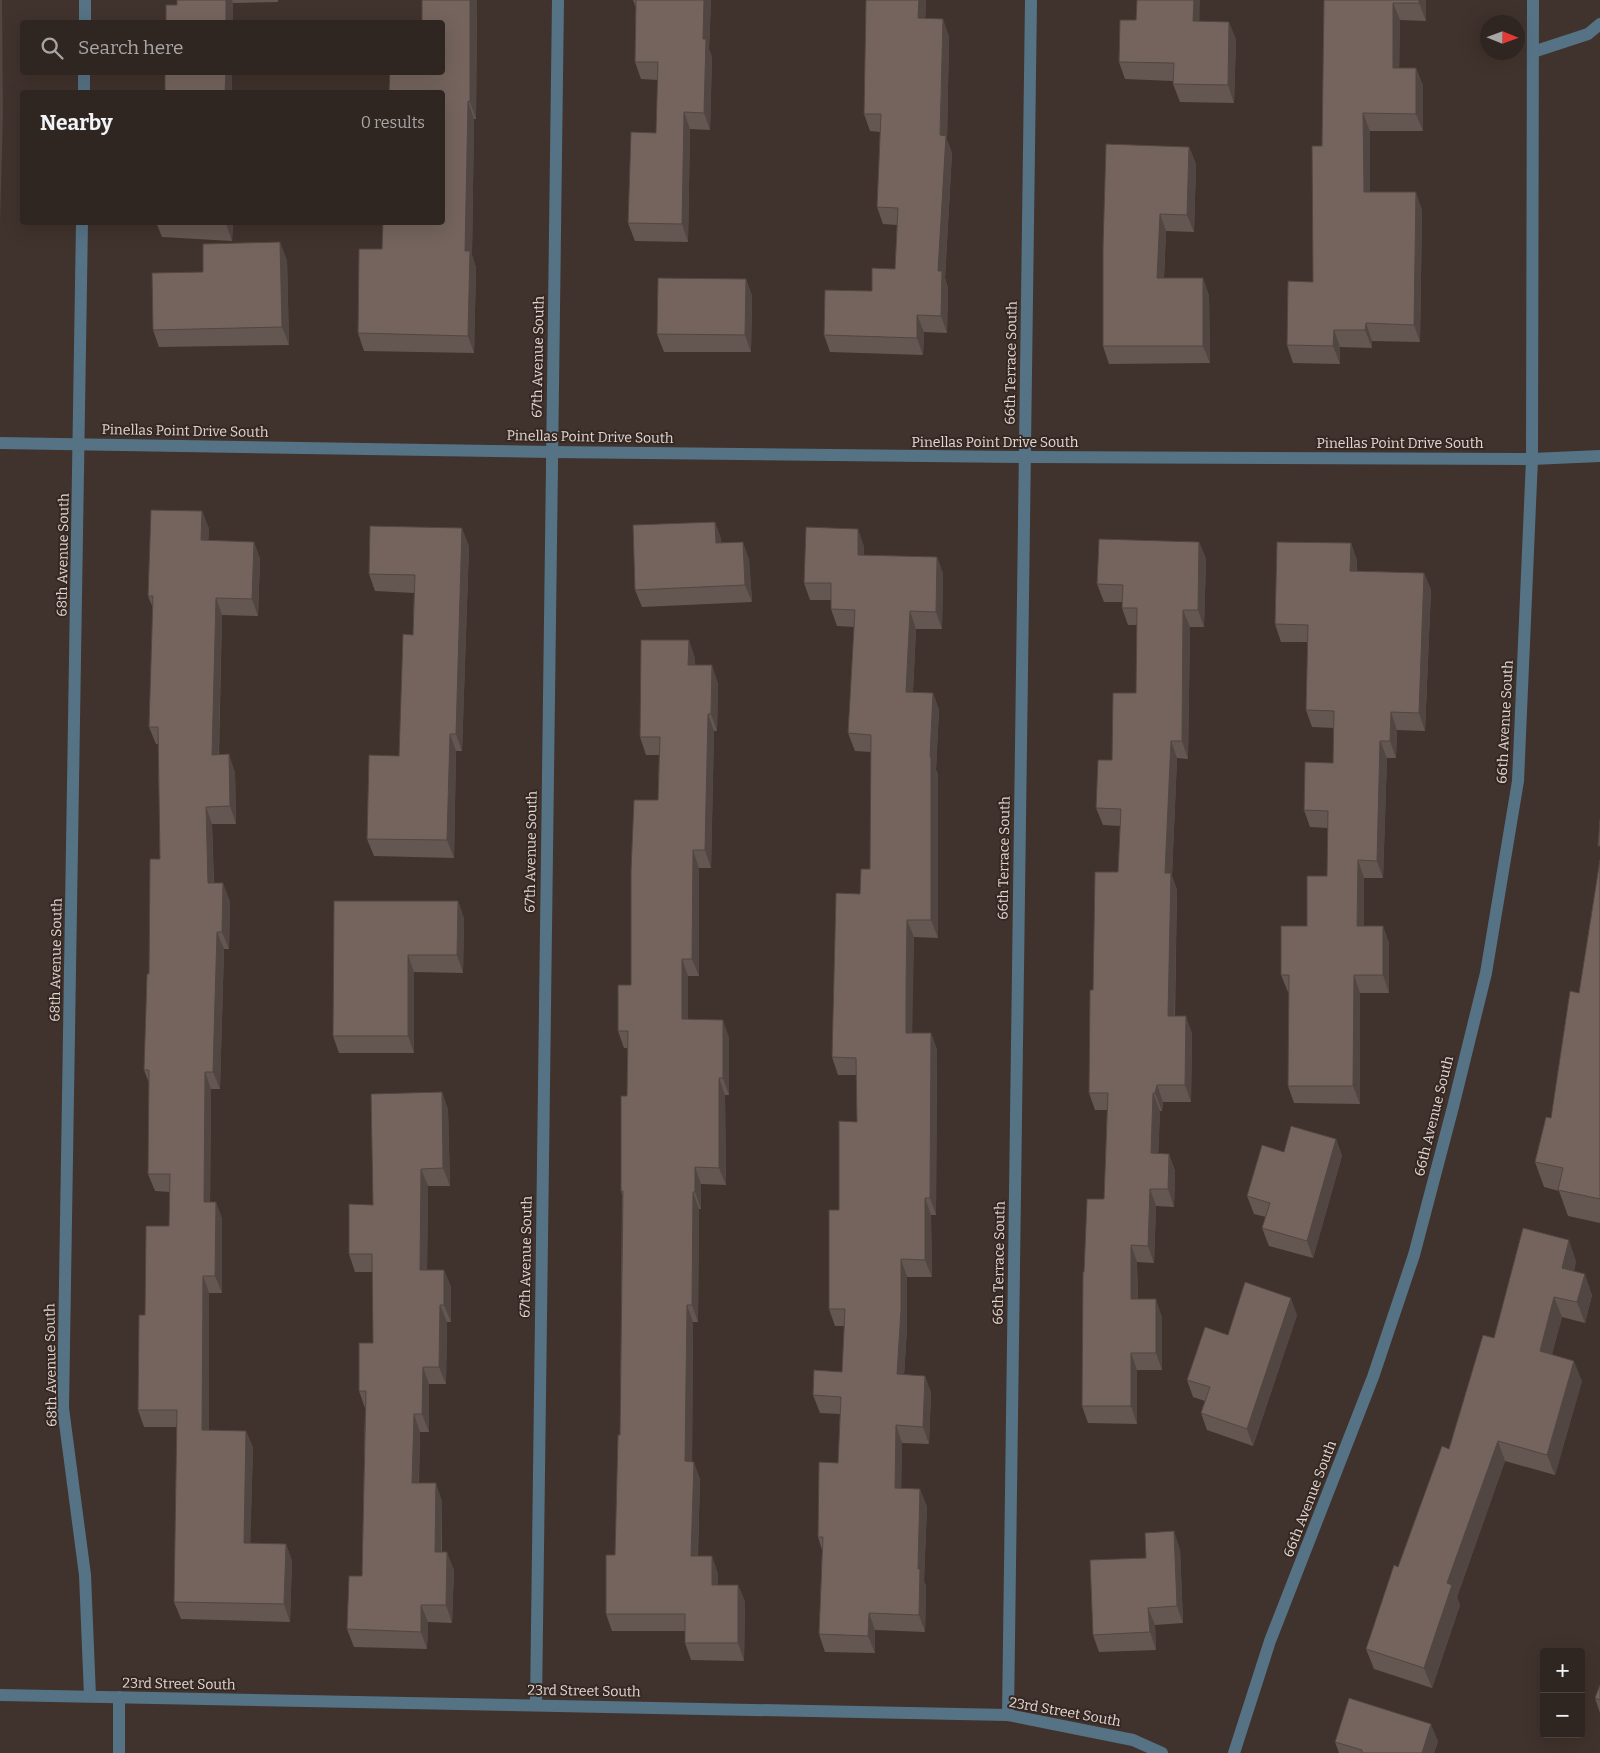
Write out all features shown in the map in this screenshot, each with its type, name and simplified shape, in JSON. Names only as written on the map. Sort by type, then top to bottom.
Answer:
[{"type":"street","points":[[85,0],[85,20]]},
{"type":"street","name":"67th Avenue South","points":[[536,1705],[558,0]]},
{"type":"street","name":"66th Terrace South","points":[[1008,1716],[1031,0]]},
{"type":"street","points":[[1532,459],[1533,0]]},
{"type":"street","points":[[1533,52],[1588,34],[1600,24]]},
{"type":"street","points":[[84,75],[84,90]]},
{"type":"street","name":"68th Avenue South","points":[[82,225],[80,444],[63,1408],[85,1575],[90,1696]]},
{"type":"street","name":"Pinellas Point Drive South","points":[[0,443],[1024,457],[1532,459],[1600,456]]},
{"type":"street","name":"66th Avenue South","points":[[1234,1753],[1270,1641],[1373,1377],[1410,1264],[1453,1107],[1486,974],[1518,781],[1532,459]]},
{"type":"street","name":"23rd Street South","points":[[0,1695],[1008,1716],[1133,1740],[1162,1753]]},
{"type":"street","points":[[119,1698],[119,1753]]},
{"type":"building","points":[[177,0],[226,0],[226,20],[166,20],[166,5],[177,5]]},
{"type":"building","points":[[422,0],[470,0],[470,102],[468,101],[465,251],[470,251],[468,336],[358,333],[359,249],[382,249],[383,225],[445,225],[445,90],[389,90],[390,75],[445,75],[445,20],[422,20]]},
{"type":"building","points":[[636,0],[704,0],[703,39],[706,39],[704,113],[684,112],[682,224],[628,223],[631,132],[656,133],[658,62],[635,62]]},
{"type":"building","points":[[866,0],[919,0],[918,18],[943,19],[940,135],[946,136],[938,271],[942,271],[941,316],[917,315],[917,338],[824,335],[825,290],[872,291],[872,268],[895,269],[898,208],[877,207],[881,114],[864,114]]},
{"type":"building","points":[[1137,0],[1194,0],[1193,21],[1229,22],[1228,85],[1173,84],[1174,63],[1119,62],[1120,20],[1136,20]]},
{"type":"building","points":[[1324,0],[1419,0],[1419,3],[1393,3],[1393,68],[1416,68],[1416,114],[1363,113],[1364,192],[1416,192],[1414,325],[1366,323],[1365,330],[1334,330],[1333,346],[1287,345],[1288,281],[1313,282],[1312,146],[1322,146]]},
{"type":"building","points":[[165,75],[226,75],[225,90],[165,90]]},
{"type":"building","points":[[1106,144],[1189,147],[1187,215],[1160,214],[1157,278],[1203,278],[1203,346],[1103,346]]},
{"type":"building","points":[[280,242],[282,327],[153,330],[152,273],[203,272],[203,244]]},
{"type":"building","points":[[658,278],[746,279],[745,335],[657,334]]},
{"type":"building","points":[[151,510],[202,511],[201,540],[254,542],[252,599],[216,598],[212,755],[229,754],[230,806],[206,807],[208,883],[223,883],[222,932],[217,932],[213,1072],[205,1072],[204,1202],[216,1202],[215,1276],[203,1276],[202,1430],[246,1431],[244,1543],[286,1544],[284,1604],[174,1602],[177,1410],[138,1410],[139,1315],[145,1315],[146,1226],[169,1226],[170,1174],[148,1174],[149,1070],[144,1070],[147,974],[149,974],[150,859],[160,859],[158,727],[149,727],[153,596],[148,596]]},
{"type":"building","points":[[715,522],[716,543],[743,542],[745,585],[635,590],[633,525]]},
{"type":"building","points":[[370,526],[462,528],[456,734],[450,734],[447,840],[367,839],[369,755],[399,756],[403,634],[413,635],[415,575],[369,574]]},
{"type":"building","points":[[806,527],[858,529],[858,555],[937,557],[936,612],[910,611],[906,692],[933,693],[930,757],[931,920],[907,920],[906,984],[906,1033],[931,1033],[930,1198],[925,1198],[925,1260],[901,1259],[901,1311],[897,1374],[925,1376],[923,1427],[896,1425],[895,1488],[920,1489],[919,1615],[869,1613],[868,1636],[819,1634],[823,1537],[818,1537],[819,1462],[838,1463],[841,1397],[813,1395],[814,1370],[842,1372],[845,1309],[829,1309],[829,1210],[839,1210],[839,1121],[857,1122],[856,1058],[832,1057],[836,893],[860,894],[861,869],[870,869],[871,735],[848,733],[855,610],[831,609],[831,583],[804,583]]},
{"type":"building","points":[[1099,539],[1199,542],[1198,610],[1183,610],[1182,741],[1171,741],[1165,873],[1171,873],[1168,1016],[1186,1016],[1185,1085],[1157,1085],[1155,1093],[1153,1093],[1151,1153],[1169,1154],[1168,1189],[1150,1189],[1148,1246],[1131,1245],[1131,1299],[1156,1299],[1156,1353],[1131,1353],[1131,1406],[1082,1406],[1083,1272],[1087,1199],[1104,1199],[1108,1093],[1089,1093],[1090,990],[1093,990],[1095,872],[1118,872],[1121,809],[1096,808],[1098,760],[1112,760],[1113,693],[1136,693],[1137,608],[1122,608],[1123,585],[1097,584]]},
{"type":"building","points":[[1277,542],[1351,543],[1350,571],[1424,573],[1419,713],[1391,712],[1390,741],[1380,741],[1377,861],[1358,860],[1357,926],[1383,926],[1383,975],[1354,975],[1353,1086],[1288,1086],[1289,975],[1281,975],[1281,926],[1307,926],[1307,876],[1327,876],[1328,811],[1304,810],[1305,762],[1333,763],[1334,711],[1306,710],[1308,625],[1275,624]]},
{"type":"building","points":[[641,640],[689,640],[688,665],[712,665],[711,714],[708,714],[705,850],[693,850],[692,959],[682,959],[682,1019],[723,1020],[723,1078],[719,1078],[719,1168],[695,1167],[692,1305],[687,1305],[685,1461],[694,1462],[691,1556],[712,1556],[712,1585],[738,1585],[738,1643],[685,1643],[685,1614],[606,1614],[606,1555],[615,1555],[618,1435],[620,1435],[623,1191],[621,1191],[621,1096],[627,1096],[628,1031],[618,1031],[618,985],[631,985],[631,871],[634,800],[658,800],[660,737],[640,737]]},
{"type":"building","points":[[1600,820],[1600,846],[1598,846]]},
{"type":"building","points":[[1600,860],[1600,1199],[1558,1190],[1563,1168],[1535,1162],[1546,1117],[1551,1118],[1570,991],[1579,993]]},
{"type":"building","points":[[334,901],[458,901],[457,955],[408,955],[408,1036],[333,1036]]},
{"type":"building","points":[[442,1092],[443,1168],[421,1169],[420,1270],[444,1270],[444,1305],[440,1305],[439,1367],[423,1367],[422,1414],[414,1414],[412,1483],[436,1483],[435,1552],[447,1552],[446,1605],[421,1605],[421,1632],[347,1629],[349,1576],[362,1576],[366,1391],[359,1391],[359,1343],[373,1343],[372,1254],[349,1254],[349,1204],[373,1205],[371,1094]]},
{"type":"building","points":[[1291,1126],[1336,1139],[1307,1241],[1262,1228],[1270,1203],[1247,1196],[1262,1145],[1284,1152]]},
{"type":"building","points":[[1523,1228],[1569,1240],[1562,1268],[1585,1274],[1577,1302],[1554,1297],[1540,1351],[1574,1361],[1547,1455],[1498,1441],[1447,1583],[1452,1585],[1424,1668],[1366,1649],[1394,1565],[1398,1567],[1442,1446],[1449,1449],[1483,1335],[1494,1338]]},
{"type":"building","points":[[1245,1282],[1291,1298],[1247,1429],[1201,1413],[1210,1387],[1187,1380],[1205,1327],[1228,1335]]},
{"type":"building","points":[[1174,1531],[1177,1606],[1148,1608],[1150,1632],[1093,1635],[1090,1560],[1146,1558],[1145,1533]]},
{"type":"building","points":[[1600,1685],[1600,1700],[1595,1698]]},
{"type":"building","points":[[1349,1698],[1431,1724],[1422,1753],[1362,1753],[1362,1750],[1335,1742]]}]
